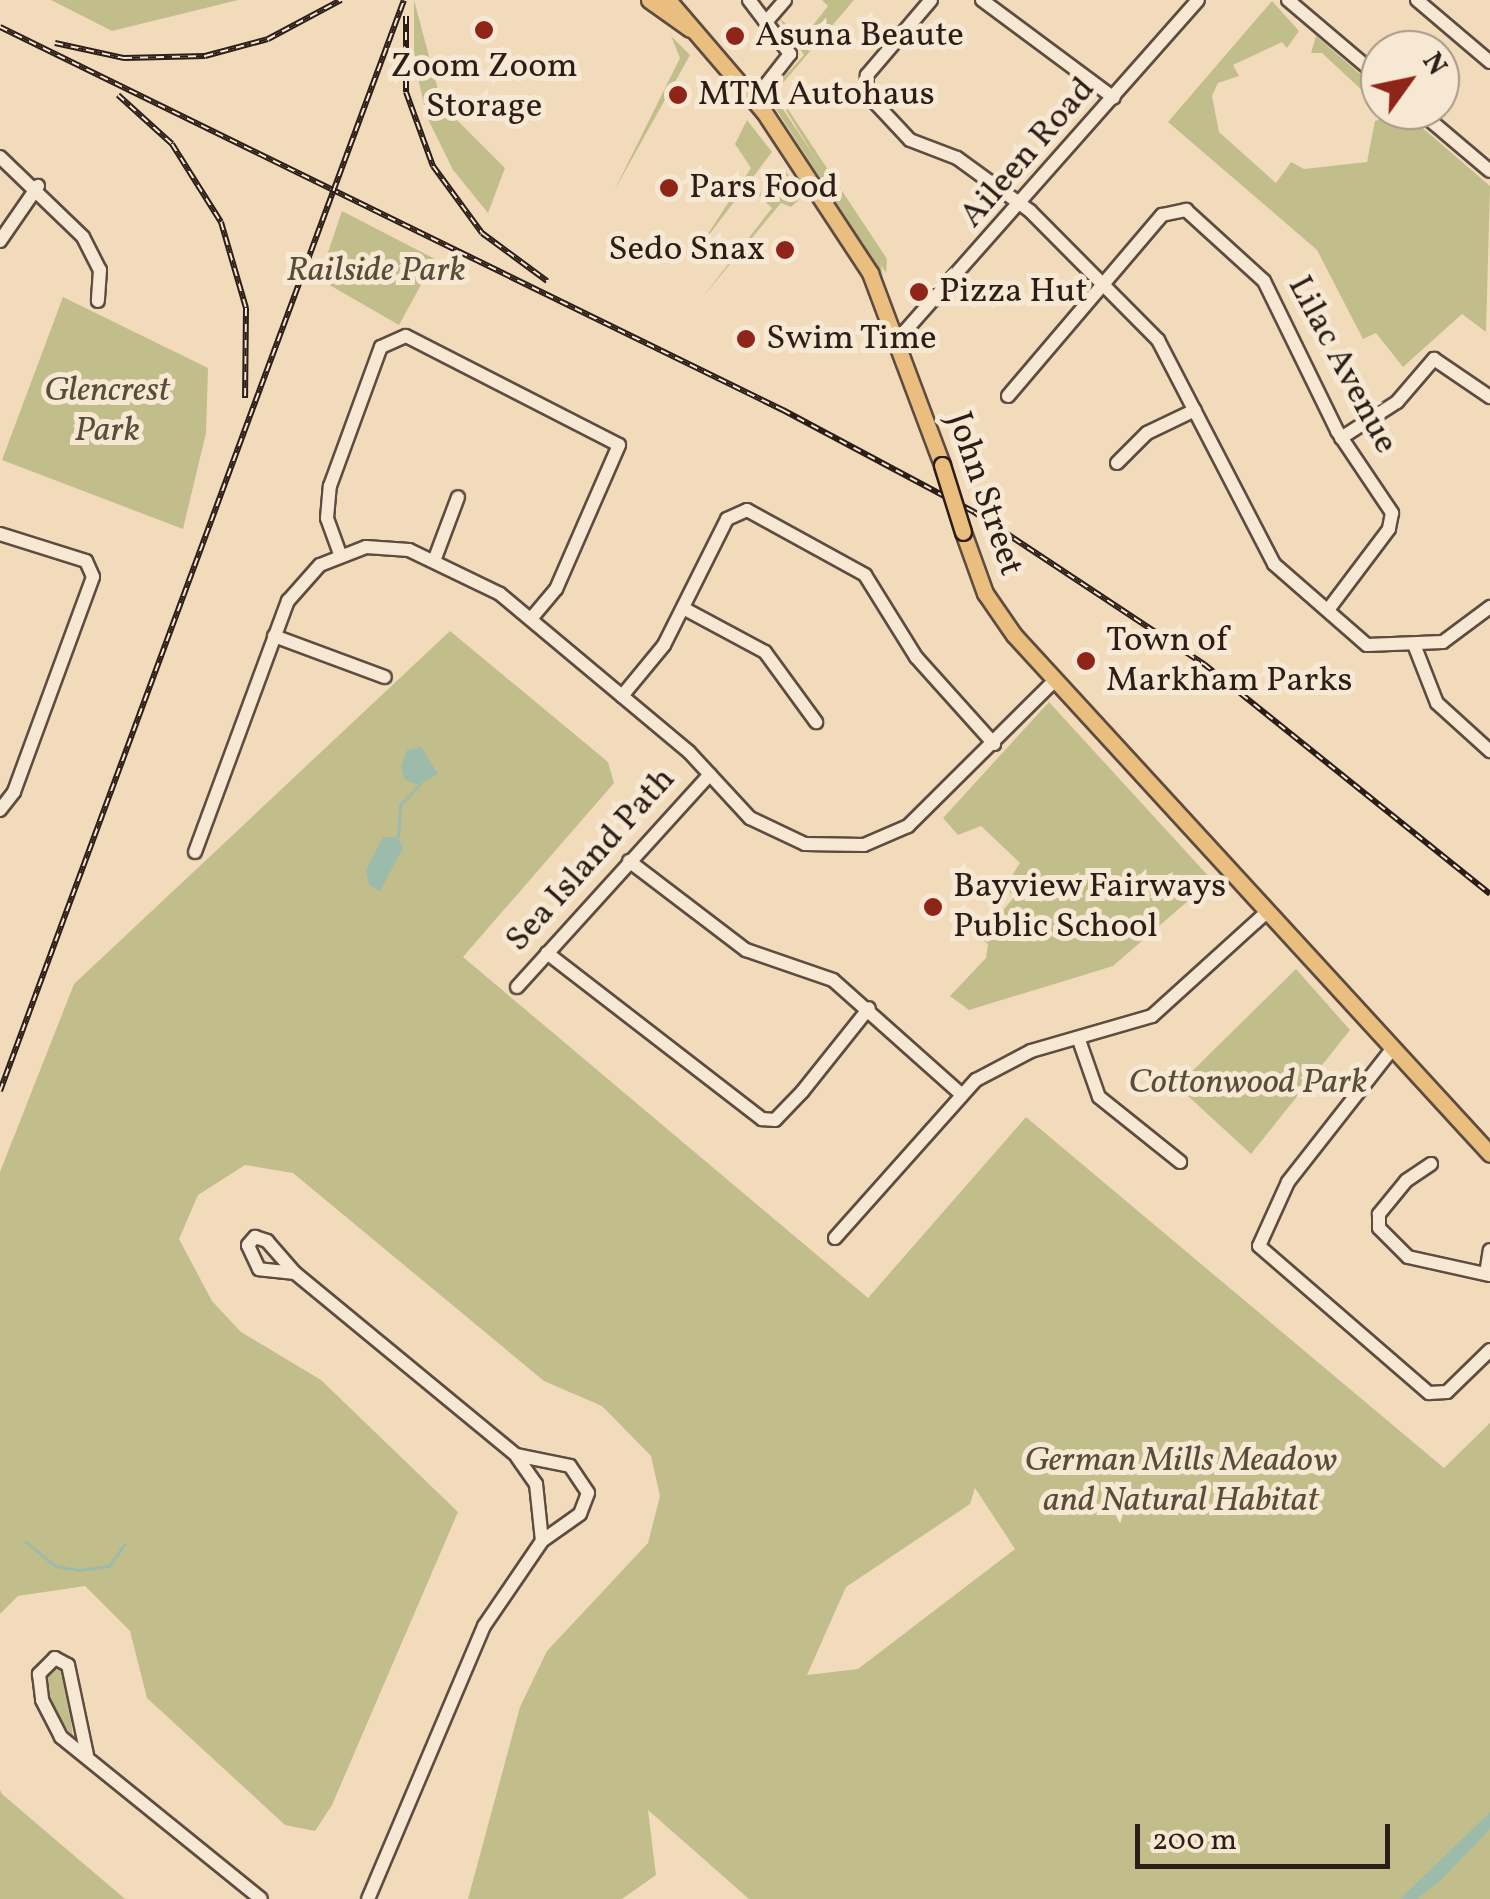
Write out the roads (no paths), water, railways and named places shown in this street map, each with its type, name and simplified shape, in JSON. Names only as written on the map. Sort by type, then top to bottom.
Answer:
[{"type":"main road","name":"John Street","points":[[649,0],[690,30]]},
{"type":"main road","name":"John Street","points":[[668,0],[754,100],[870,274],[899,338],[962,532],[992,606],[1490,1154]]},
{"type":"street","points":[[748,0],[790,57],[754,100]]},
{"type":"street","points":[[766,22],[785,0]]},
{"type":"street","points":[[931,0],[866,77],[865,90],[910,140],[958,158],[1022,207],[1104,282],[1158,340],[1260,546],[1367,645],[1415,647],[1444,642],[1490,607]]},
{"type":"street","points":[[982,0],[1114,98]]},
{"type":"street","name":"Aileen Road","points":[[899,338],[1022,207],[1198,0]]},
{"type":"street","points":[[1288,0],[1360,61]]},
{"type":"street","points":[[1417,0],[1490,62]]},
{"type":"street","points":[[1442,130],[1490,171]]},
{"type":"street","points":[[0,157],[38,186],[93,254],[98,301]]},
{"type":"street","points":[[0,240],[38,186]]},
{"type":"street","name":"Lilac Avenue","points":[[1008,396],[1164,212],[1189,212],[1264,281],[1341,438],[1392,520],[1328,610]]},
{"type":"street","points":[[340,554],[328,492],[381,347],[406,336],[619,445],[556,589],[531,619]]},
{"type":"street","points":[[1341,438],[1397,402],[1434,359],[1490,397]]},
{"type":"street","points":[[1117,463],[1146,432],[1195,410]]},
{"type":"street","points":[[434,561],[458,496]]},
{"type":"street","points":[[622,696],[664,646],[727,518],[752,512],[865,574],[916,657],[994,744]]},
{"type":"street","points":[[0,534],[78,557],[93,576],[14,792],[0,810]]},
{"type":"street","points":[[194,852],[274,636],[298,586],[340,554],[381,546],[434,561],[531,619],[710,774],[740,809],[776,834],[846,847],[916,821],[1056,680]]},
{"type":"street","points":[[683,608],[765,652],[816,722]]},
{"type":"street","points":[[274,636],[385,677]]},
{"type":"street","points":[[1415,647],[1438,703],[1490,752]]},
{"type":"street","name":"Sea Island Path","points":[[517,988],[710,774]]},
{"type":"street","points":[[629,861],[746,950],[820,973],[869,1008],[961,1094]]},
{"type":"street","points":[[835,1238],[961,1094],[1005,1060],[1080,1040],[1165,1008],[1268,911]]},
{"type":"street","points":[[546,953],[762,1118],[775,1120],[869,1008]]},
{"type":"street","points":[[1080,1040],[1098,1097],[1180,1162]]},
{"type":"street","points":[[1393,1048],[1288,1182],[1259,1246],[1430,1394],[1447,1392],[1490,1350]]},
{"type":"street","points":[[1431,1164],[1394,1196],[1379,1228],[1408,1257],[1488,1274],[1490,1250]]},
{"type":"street","points":[[295,1273],[516,1455],[536,1484],[542,1540]]},
{"type":"street","points":[[367,1898],[464,1666],[542,1540],[580,1514],[586,1483],[570,1466],[516,1455]]},
{"type":"street","points":[[87,1755],[68,1665],[55,1658],[39,1674],[42,1700],[62,1737],[261,1899]]},
{"type":"waterway","points":[[398,837],[400,805],[419,785]]},
{"type":"waterway","points":[[26,1542],[56,1566],[79,1570],[109,1566],[124,1545]]},
{"type":"railway","points":[[55,43],[124,58],[205,56],[268,39],[341,0]]},
{"type":"railway","points":[[0,1091],[404,0]]},
{"type":"railway","points":[[406,16],[406,92],[433,166],[482,233],[547,281]]},
{"type":"railway","points":[[0,27],[783,410],[974,512],[1204,664],[1490,894]]},
{"type":"railway","points":[[118,95],[172,144],[221,222],[246,308],[245,398]]},
{"type":"place","name":"Zoom Zoom Storage","points":[[484,30]]},
{"type":"place","name":"Asuna Beaute","points":[[735,36]]},
{"type":"place","name":"MTM Autohaus","points":[[678,95]]},
{"type":"place","name":"Pars Food","points":[[669,188]]},
{"type":"place","name":"Sedo Snax","points":[[785,250]]},
{"type":"place","name":"Pizza Hut","points":[[919,292]]},
{"type":"place","name":"Swim Time","points":[[746,339]]},
{"type":"place","name":"Town of Markham Parks","points":[[1086,661]]},
{"type":"place","name":"Bayview Fairways Public School","points":[[933,907]]},
{"type":"park label","name":"Railside Park","points":[[376,271]]},
{"type":"park label","name":"Glencrest Park","points":[[107,411]]},
{"type":"park label","name":"Cottonwood Park","points":[[1248,1083]]},
{"type":"park label","name":"German Mills Meadow and Natural Habitat","points":[[1181,1481]]}]
